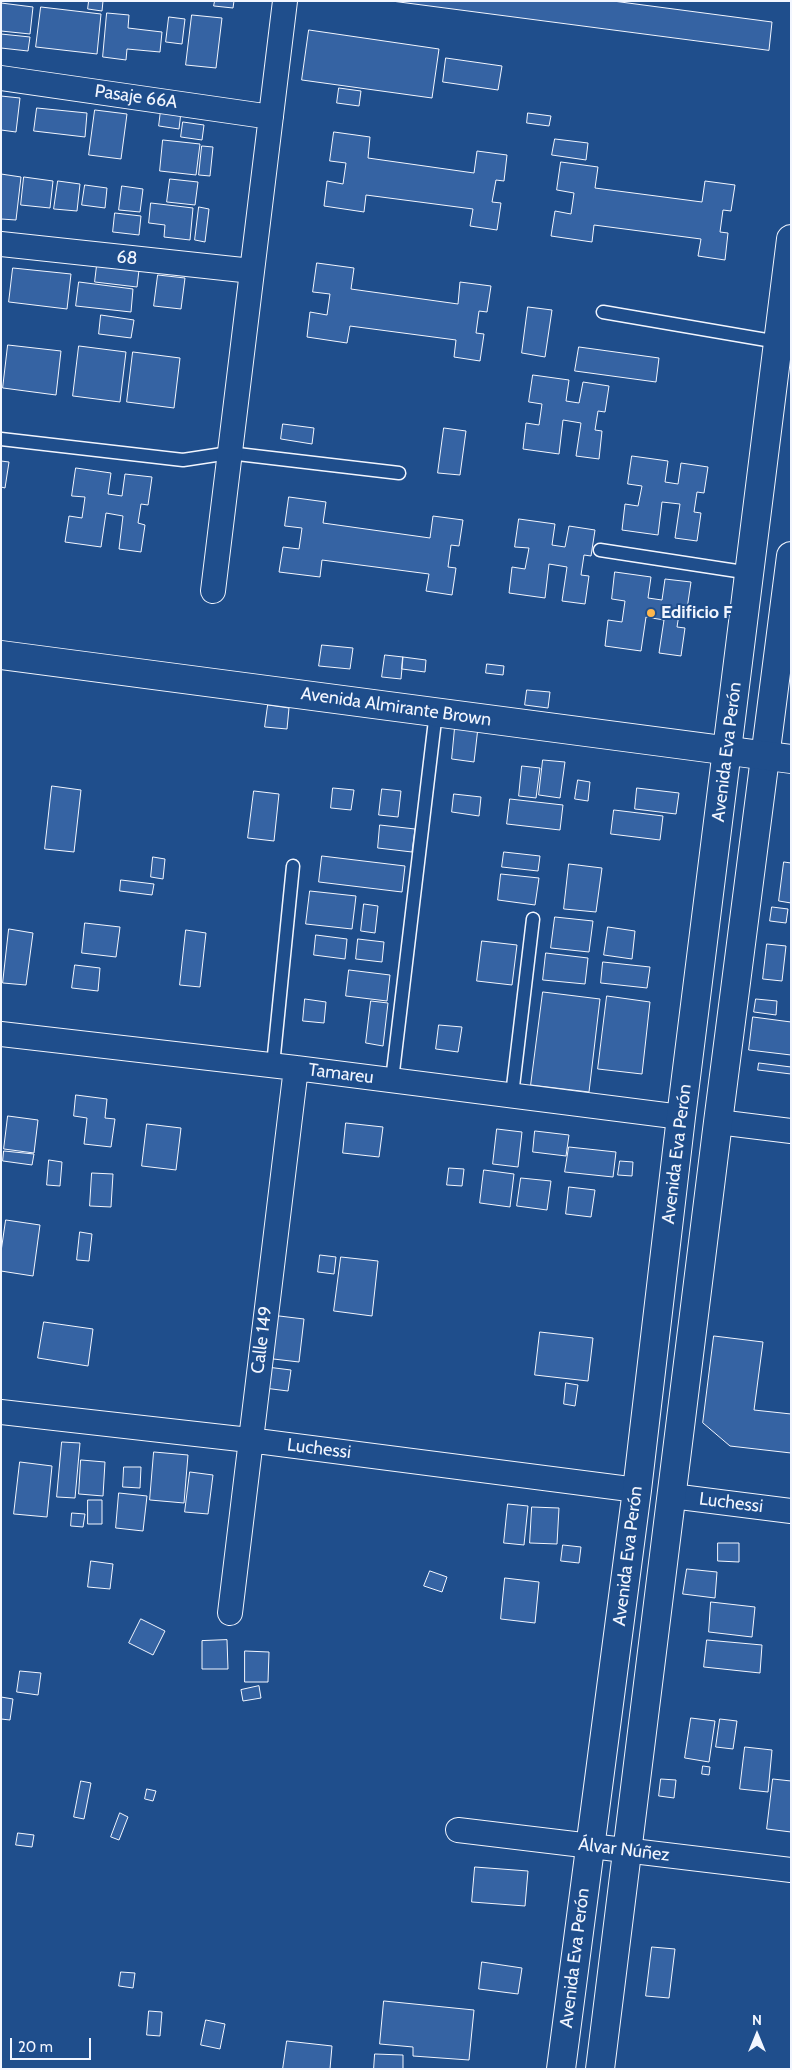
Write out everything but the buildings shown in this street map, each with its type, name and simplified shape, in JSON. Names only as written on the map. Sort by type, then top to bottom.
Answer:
[{"type":"street","points":[[213,591],[285,1]]},
{"type":"street","name":"Pasaje 66A","points":[[1,78],[271,117]]},
{"type":"street","name":"Avenida Eva Perón","points":[[561,2069],[637,1490],[681,1117],[791,239]]},
{"type":"street","name":"68","points":[[1,244],[252,271]]},
{"type":"street","name":"Avenida Eva Perón","points":[[600,2069],[718,1122],[778,758],[791,556]]},
{"type":"street","name":"Avenida Almirante Brown","points":[[1,655],[778,758]]},
{"type":"street","name":"Tamareu","points":[[1,1034],[392,1080],[681,1117]]},
{"type":"street","name":"Calle 149","points":[[230,1613],[250,1440],[285,1067]]},
{"type":"street","points":[[718,1122],[791,1131]]},
{"type":"street","name":"Luchessi","points":[[1,1412],[250,1440],[637,1490]]},
{"type":"street","name":"Luchessi","points":[[672,1496],[791,1511]]},
{"type":"street","name":"Álvar Núñez","points":[[458,1830],[791,1870]]},
{"type":"lane","points":[[603,312],[778,342]]},
{"type":"lane","points":[[1,439],[183,460],[230,453],[400,473]]},
{"type":"lane","points":[[600,550],[750,573]]},
{"type":"lane","points":[[392,1080],[436,712]]},
{"type":"lane","points":[[285,1067],[293,866]]},
{"type":"lane","points":[[512,1095],[534,919]]},
{"type":"place","name":"Edificio F","points":[[651,613]]}]
